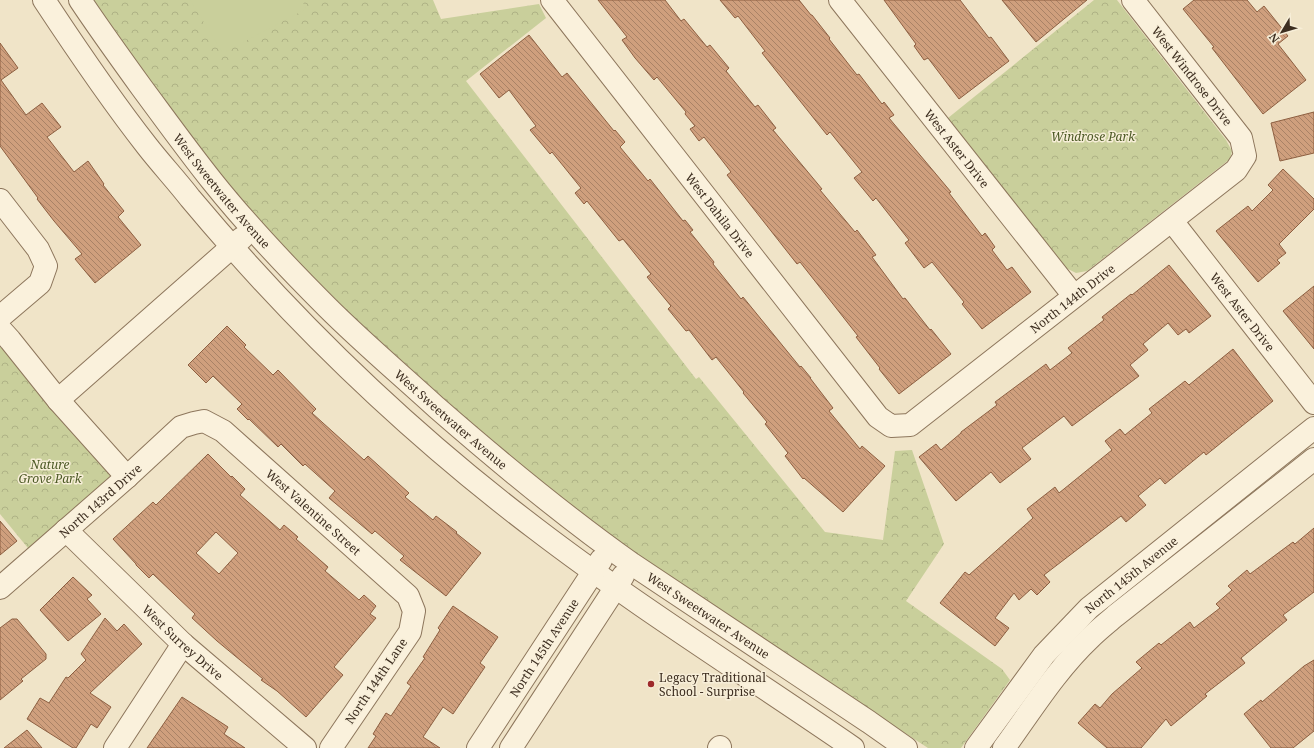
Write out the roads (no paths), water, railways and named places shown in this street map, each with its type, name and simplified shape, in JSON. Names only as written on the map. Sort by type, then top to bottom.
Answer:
[{"type":"street","points":[[44,0],[89,67],[148,147],[231,247],[314,334],[376,395],[496,498],[615,588],[853,748]]},
{"type":"street","name":"West Sweetwater Avenue","points":[[80,0],[100,30],[211,180],[252,228],[328,308],[409,382],[492,456],[609,548],[844,704],[906,748]]},
{"type":"street","name":"West Dahila Drive","points":[[552,0],[873,411],[878,417],[891,426]]},
{"type":"street","name":"West Aster Drive","points":[[840,0],[1074,296]]},
{"type":"street","name":"West Windrose Drive","points":[[1138,2],[1241,138],[1246,156]]},
{"type":"street","name":"North 144th Drive","points":[[891,426],[910,425],[1236,170],[1246,156]]},
{"type":"street","points":[[0,200],[38,249],[46,266],[40,283],[0,317]]},
{"type":"street","name":"West Aster Drive","points":[[1172,221],[1314,403]]},
{"type":"street","points":[[58,400],[252,228]]},
{"type":"street","points":[[0,329],[58,400],[127,477]]},
{"type":"street","name":"North 143rd Drive","points":[[0,588],[127,477],[181,427],[204,421]]},
{"type":"street","name":"West Valentine Street","points":[[204,421],[223,431],[408,596],[414,611]]},
{"type":"street","name":"North 145th Avenue","points":[[976,748],[1044,655],[1089,608],[1314,428]]},
{"type":"street","name":"North 145th Avenue","points":[[1004,748],[1039,698],[1089,638],[1314,459]]},
{"type":"street","name":"West Surrey Drive","points":[[66,530],[183,644],[305,748]]},
{"type":"street","name":"North 145th Avenue","points":[[478,748],[609,548]]},
{"type":"street","points":[[512,748],[632,564]]},
{"type":"street","name":"North 144th Lane","points":[[331,748],[410,632],[414,611]]},
{"type":"street","points":[[115,748],[183,644]]},
{"type":"place","name":"Legacy Traditional School - Surprise","points":[[651,684]]},
{"type":"park label","name":"Windrose Park","points":[[1093,136]]},
{"type":"park label","name":"Nature Grove Park","points":[[50,471]]}]
